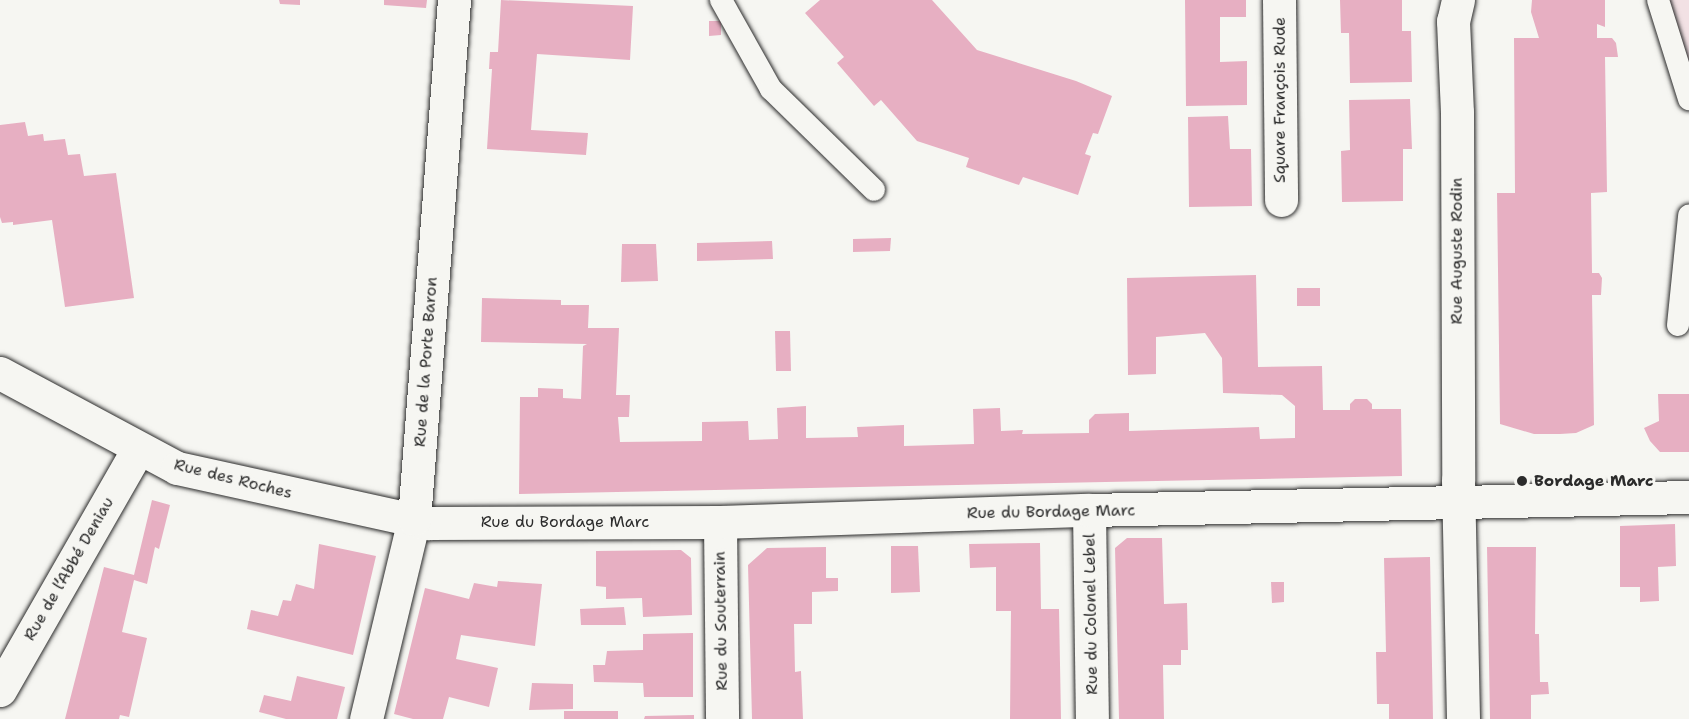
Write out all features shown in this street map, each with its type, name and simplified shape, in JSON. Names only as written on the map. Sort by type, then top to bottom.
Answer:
[{"type":"street","name":"Rue de la Porte Baron","points":[[366,719],[414,519],[454,0]]},
{"type":"street","name":"Square François Rude","points":[[1279,0],[1281,200]]},
{"type":"street","name":"Rue Auguste Rodin","points":[[1458,0],[1453,21],[1457,123],[1462,719]]},
{"type":"street","name":"Rue des Roches","points":[[0,373],[177,468],[414,519]]},
{"type":"street","name":"Rue de l’Abbé Deniau","points":[[0,690],[138,449]]},
{"type":"street","name":"Rue du Bordage Marc","points":[[414,519],[428,523],[720,522],[1089,510],[1689,496]]},
{"type":"street","name":"Rue du Colonel Lebel","points":[[1089,510],[1092,719]]},
{"type":"street","name":"Rue du Souterrain","points":[[720,522],[722,719]]},
{"type":"lane","points":[[721,0],[771,88],[874,189]]},
{"type":"lane","points":[[1658,0],[1689,99]]},
{"type":"lane","points":[[1678,326],[1689,216]]},
{"type":"shaded area","points":[[1665,0],[1689,0],[1689,70]]},
{"type":"building","points":[[279,0],[300,0],[300,5],[280,4]]},
{"type":"building","points":[[384,0],[427,0],[426,8],[384,5]]},
{"type":"building","points":[[501,0],[633,6],[630,60],[537,54],[531,130],[588,133],[586,155],[487,149],[492,69],[489,69],[490,52],[498,52]]},
{"type":"building","points":[[820,0],[932,0],[977,50],[1076,81],[1112,96],[1098,134],[1093,133],[1085,154],[1091,156],[1078,195],[1023,177],[1019,185],[966,167],[969,158],[917,141],[881,100],[874,106],[837,63],[844,57],[805,13]]},
{"type":"building","points":[[1185,0],[1246,0],[1246,17],[1220,17],[1220,62],[1247,61],[1247,105],[1186,106]]},
{"type":"building","points":[[1340,0],[1402,0],[1402,31],[1411,31],[1412,82],[1350,83],[1349,33],[1341,33]]},
{"type":"building","points":[[1532,0],[1605,0],[1605,27],[1597,24],[1597,38],[1612,38],[1616,43],[1618,57],[1605,57],[1607,192],[1591,193],[1592,273],[1599,273],[1602,278],[1601,295],[1592,295],[1594,425],[1576,433],[1534,434],[1500,424],[1497,193],[1515,193],[1514,38],[1539,38],[1531,12]]},
{"type":"building","points":[[709,21],[721,21],[721,35],[709,36]]},
{"type":"building","points":[[1410,99],[1412,149],[1403,149],[1403,201],[1342,202],[1341,151],[1350,150],[1349,100]]},
{"type":"building","points":[[1228,116],[1230,149],[1251,149],[1252,206],[1189,207],[1188,117]]},
{"type":"building","points":[[25,122],[28,136],[43,134],[44,141],[65,139],[68,155],[80,154],[84,176],[116,173],[134,298],[65,307],[52,220],[13,225],[13,222],[2,223],[0,217],[0,125]]},
{"type":"building","points":[[891,238],[890,251],[853,252],[853,239]]},
{"type":"building","points":[[772,241],[773,259],[697,261],[697,243]]},
{"type":"building","points":[[622,244],[656,244],[658,281],[621,282]]},
{"type":"building","points":[[1256,275],[1258,367],[1322,366],[1323,410],[1350,410],[1350,404],[1355,399],[1367,399],[1372,404],[1372,409],[1401,409],[1402,476],[519,494],[520,397],[538,397],[538,388],[563,389],[563,398],[581,399],[583,346],[587,344],[481,342],[482,298],[561,300],[561,305],[589,305],[588,328],[619,328],[616,395],[630,395],[629,417],[618,417],[620,442],[702,441],[702,422],[748,421],[749,440],[778,439],[777,408],[806,406],[806,438],[858,437],[857,427],[904,425],[904,446],[974,444],[973,409],[1000,408],[1001,431],[1023,430],[1022,434],[1089,433],[1089,420],[1095,414],[1129,413],[1129,431],[1259,427],[1260,439],[1295,438],[1295,406],[1282,395],[1223,393],[1222,358],[1205,333],[1156,337],[1156,374],[1128,375],[1127,278]]},
{"type":"building","points":[[1297,288],[1320,288],[1320,306],[1297,306]]},
{"type":"building","points":[[775,331],[790,331],[791,371],[776,371]]},
{"type":"building","points":[[1658,394],[1689,394],[1689,452],[1660,452],[1650,441],[1644,428],[1659,421]]},
{"type":"building","points":[[152,500],[170,505],[159,549],[155,547],[147,584],[134,580],[122,632],[147,638],[129,717],[120,715],[119,719],[65,719],[104,567],[134,575]]},
{"type":"building","points":[[1675,524],[1676,566],[1658,567],[1659,601],[1640,602],[1640,587],[1620,587],[1620,526]]},
{"type":"building","points":[[1127,538],[1162,538],[1164,604],[1187,603],[1188,650],[1181,650],[1181,665],[1163,665],[1164,719],[1119,719],[1115,548]]},
{"type":"building","points":[[1040,543],[1041,609],[1059,609],[1061,719],[1010,719],[1011,611],[996,611],[996,567],[970,568],[969,544]]},
{"type":"building","points":[[319,544],[376,556],[353,655],[247,629],[251,610],[278,616],[283,600],[291,601],[296,584],[314,589]]},
{"type":"building","points":[[891,546],[918,546],[920,592],[891,593]]},
{"type":"building","points":[[826,547],[826,578],[838,578],[838,591],[812,592],[812,624],[794,624],[795,672],[801,671],[803,719],[752,719],[748,565],[767,548]]},
{"type":"building","points":[[1487,547],[1536,547],[1535,634],[1539,634],[1540,682],[1548,682],[1549,694],[1531,695],[1531,719],[1490,719]]},
{"type":"building","points":[[681,550],[691,558],[692,615],[643,617],[642,598],[606,599],[606,587],[596,586],[596,551]]},
{"type":"building","points":[[1430,557],[1433,719],[1389,719],[1389,704],[1377,704],[1376,652],[1386,652],[1384,558]]},
{"type":"building","points":[[498,581],[542,584],[535,646],[461,635],[456,659],[498,668],[489,707],[449,697],[443,719],[413,719],[394,714],[425,588],[469,599],[474,583],[497,587]]},
{"type":"building","points":[[1271,582],[1284,582],[1284,602],[1272,603]]},
{"type":"building","points":[[624,607],[626,625],[581,625],[580,609]]},
{"type":"building","points":[[693,633],[693,697],[644,697],[643,683],[594,682],[593,665],[605,665],[607,651],[643,650],[643,634]]},
{"type":"building","points":[[297,676],[345,687],[337,719],[286,719],[259,712],[264,695],[291,701]]},
{"type":"building","points":[[532,683],[573,684],[573,709],[529,710]]},
{"type":"building","points":[[564,711],[618,711],[618,719],[564,719]]},
{"type":"building","points":[[694,715],[694,719],[644,719],[645,716]]},
{"type":"place","name":"Bordage Marc","points":[[1522,481]]}]
